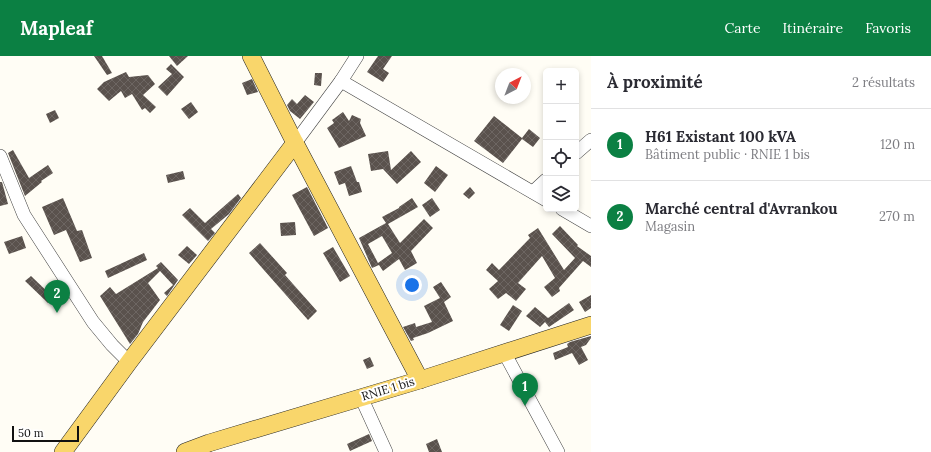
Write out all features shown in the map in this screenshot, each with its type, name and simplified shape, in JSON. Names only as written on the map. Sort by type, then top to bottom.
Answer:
[{"type":"main road","points":[[251,56],[295,143],[420,380]]},
{"type":"main road","points":[[63,452],[128,362],[295,143]]},
{"type":"main road","name":"RNIE 1 bis","points":[[185,452],[209,443],[420,380],[591,325]]},
{"type":"street","points":[[295,143],[341,81],[357,56]]},
{"type":"street","points":[[341,81],[543,198]]},
{"type":"street","points":[[579,150],[591,140]]},
{"type":"street","points":[[0,156],[24,215],[92,322],[128,362]]},
{"type":"street","points":[[533,192],[543,183]]},
{"type":"street","points":[[567,212],[591,226]]},
{"type":"street","points":[[504,352],[558,452]]},
{"type":"street","points":[[361,397],[386,452]]},
{"type":"building","points":[[94,56],[102,56],[112,73],[107,75]]},
{"type":"building","points":[[169,56],[188,56],[177,66]]},
{"type":"building","points":[[378,56],[392,56],[383,69],[389,73],[383,82],[367,72]]},
{"type":"building","points":[[171,64],[184,77],[167,96],[158,87],[172,74],[166,69]]},
{"type":"building","points":[[126,72],[129,77],[148,75],[155,84],[143,95],[156,107],[150,113],[145,108],[142,110],[132,94],[125,98],[121,91],[109,101],[97,89],[104,82]]},
{"type":"building","points":[[315,73],[322,73],[321,86],[314,85]]},
{"type":"building","points":[[252,79],[258,92],[247,95],[242,83]]},
{"type":"building","points":[[305,95],[314,102],[300,119],[290,111],[287,105],[292,99],[297,104]]},
{"type":"building","points":[[191,102],[198,112],[189,119],[181,109]]},
{"type":"building","points":[[55,110],[59,118],[50,123],[46,114]]},
{"type":"building","points":[[343,112],[349,121],[352,115],[361,119],[360,123],[366,136],[339,148],[327,128],[334,123],[332,120]]},
{"type":"building","points":[[494,116],[522,138],[529,129],[540,138],[533,147],[522,139],[503,163],[474,141]]},
{"type":"building","points":[[13,150],[29,178],[48,165],[53,173],[41,181],[42,182],[25,196],[8,153]]},
{"type":"building","points":[[388,151],[391,170],[411,151],[421,162],[397,184],[383,169],[371,171],[368,154]]},
{"type":"building","points":[[351,166],[362,192],[349,196],[345,183],[339,185],[334,172]]},
{"type":"building","points":[[436,166],[448,175],[435,192],[424,183]]},
{"type":"building","points":[[183,171],[185,179],[168,183],[166,175]]},
{"type":"building","points":[[0,182],[2,182],[8,204],[0,206]]},
{"type":"building","points":[[307,187],[328,228],[314,236],[292,195]]},
{"type":"building","points":[[470,187],[475,193],[469,199],[463,194]]},
{"type":"building","points":[[238,194],[241,198],[229,214],[211,229],[215,233],[208,241],[182,215],[190,208],[205,223]]},
{"type":"building","points":[[63,198],[77,231],[82,230],[92,258],[80,262],[66,230],[54,235],[42,207]]},
{"type":"building","points":[[412,198],[418,207],[388,224],[400,243],[424,219],[433,228],[411,251],[417,263],[405,270],[399,259],[383,271],[379,265],[372,268],[359,238],[386,223],[382,217]],"holes":[[[382,236],[392,253],[378,263],[368,244]]]},
{"type":"building","points":[[432,198],[440,210],[430,217],[422,205]]},
{"type":"building","points":[[295,222],[296,235],[281,236],[280,223]]},
{"type":"building","points":[[560,226],[578,245],[577,246],[591,256],[591,267],[583,261],[559,288],[560,291],[552,297],[544,287],[555,278],[542,256],[518,283],[526,289],[516,301],[506,293],[498,299],[489,289],[498,281],[486,270],[492,263],[499,270],[530,238],[528,235],[538,228],[564,270],[575,258],[552,234]]},
{"type":"building","points":[[22,236],[26,248],[9,254],[4,242]]},
{"type":"building","points":[[260,243],[287,273],[285,275],[317,311],[308,320],[249,253]]},
{"type":"building","points":[[187,246],[197,255],[189,264],[178,255]]},
{"type":"building","points":[[333,247],[350,276],[340,282],[323,253]]},
{"type":"building","points":[[144,253],[147,260],[108,278],[105,271]]},
{"type":"building","points":[[161,262],[178,280],[167,296],[164,293],[173,285],[160,271],[148,283],[160,300],[143,322],[138,334],[130,344],[100,296],[110,287],[116,294],[158,268],[156,266]]},
{"type":"building","points":[[31,276],[53,297],[48,303],[25,281]]},
{"type":"building","points":[[441,282],[451,297],[444,302],[453,321],[428,333],[413,338],[414,340],[411,341],[403,327],[415,323],[416,327],[432,322],[424,306],[440,298],[433,287]]},
{"type":"building","points":[[591,295],[591,308],[585,312],[579,302]]},
{"type":"building","points":[[569,303],[574,310],[549,327],[545,322],[540,327],[526,316],[535,307],[548,318]]},
{"type":"building","points":[[513,305],[522,311],[509,331],[500,325]]},
{"type":"building","points":[[591,336],[586,345],[581,347],[588,360],[579,365],[572,353],[555,360],[553,353],[568,347],[567,344],[570,342]]},
{"type":"building","points":[[370,357],[374,366],[367,369],[363,360]]},
{"type":"building","points":[[369,434],[372,441],[350,451],[347,444]]},
{"type":"building","points":[[437,439],[442,452],[429,452],[426,444]]},
{"type":"place","name":"Marché central d'Avrankou","points":[[57,313]]},
{"type":"place","name":"H61 Existant 100 kVA","points":[[525,406]]}]
